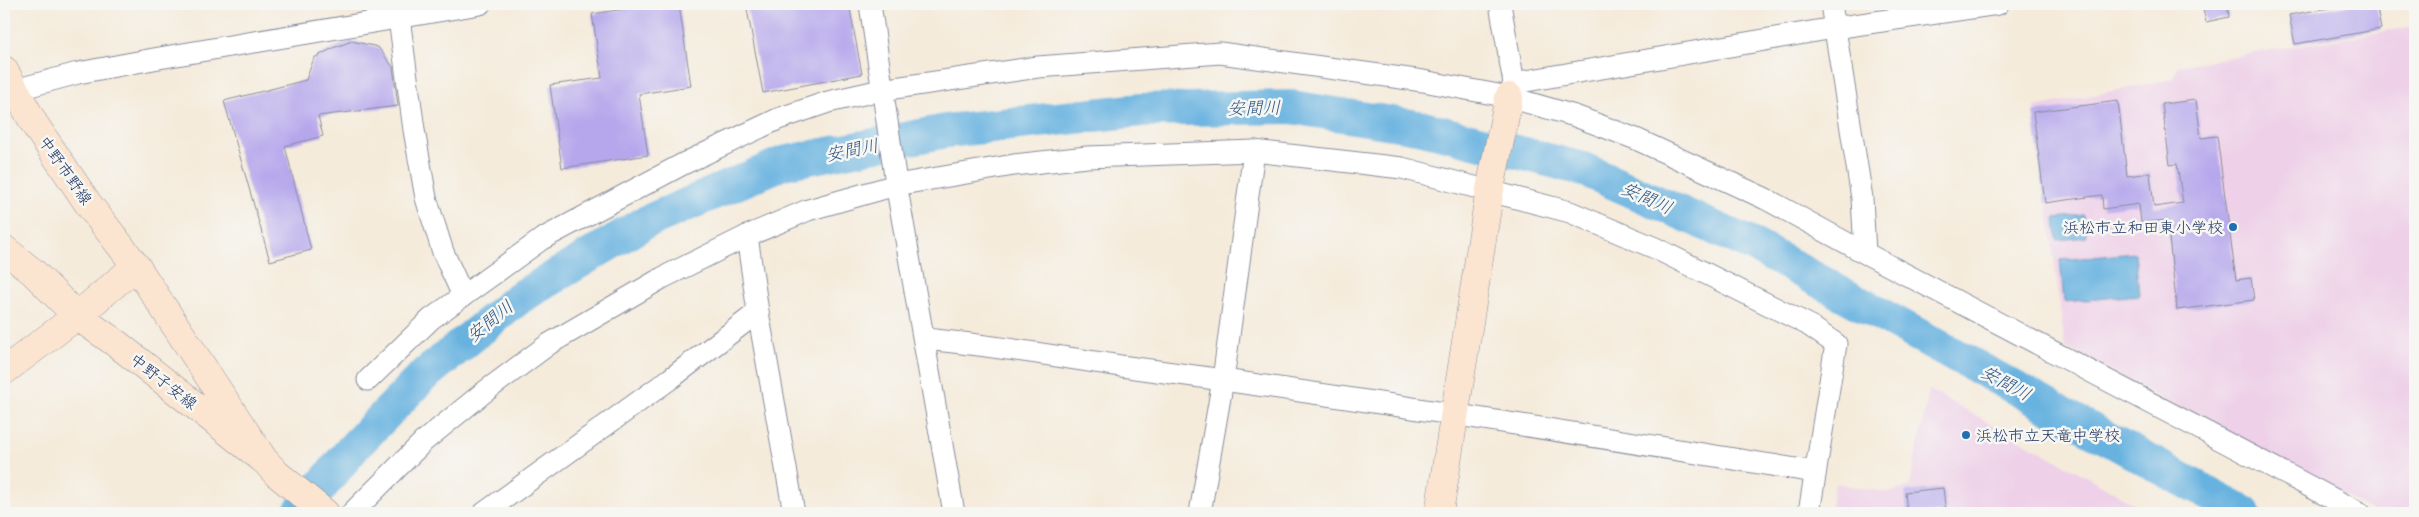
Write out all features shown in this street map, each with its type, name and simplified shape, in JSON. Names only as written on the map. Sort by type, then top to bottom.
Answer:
[{"type":"main road","name":"中野市野線","points":[[7,77],[35,125],[89,205],[136,266],[271,467]]},
{"type":"main road","points":[[1439,513],[1490,190],[1511,93]]},
{"type":"main road","name":"中野子安線","points":[[4,249],[33,272],[77,316],[117,344],[271,467],[325,513]]},
{"type":"main road","points":[[4,371],[77,316],[136,266]]},
{"type":"street","points":[[7,77],[78,73],[480,4]]},
{"type":"street","points":[[870,4],[881,91],[896,184],[954,513]]},
{"type":"street","points":[[1500,4],[1511,93]]},
{"type":"street","points":[[1832,4],[1834,28],[1862,198],[1865,253]]},
{"type":"street","points":[[1511,93],[1834,28],[1998,4]]},
{"type":"street","points":[[399,18],[414,130],[426,198],[443,252],[463,296]]},
{"type":"street","points":[[368,380],[431,319],[542,239],[684,164],[778,120],[828,102],[881,91],[1038,66],[1220,53],[1511,93],[1636,139],[1766,198],[1865,253],[2360,513]]},
{"type":"street","points":[[1200,513],[1223,380],[1254,151]]},
{"type":"street","points":[[352,513],[424,441],[549,344],[662,278],[747,236],[808,210],[896,184],[949,174],[1087,157],[1254,151],[1402,168],[1570,212],[1655,248],[1807,324],[1836,344],[1808,513]]},
{"type":"street","points":[[747,236],[758,312],[794,513]]},
{"type":"street","points":[[484,513],[670,379],[758,312]]},
{"type":"street","points":[[924,339],[985,344],[1815,472]]},
{"type":"shaded area","name":"浜松市立和田東小学校","points":[[2415,26],[2415,513],[2376,513],[2065,347],[2035,107],[2173,79],[2178,66]]},
{"type":"shaded area","name":"浜松市立天竜中学校","points":[[1929,390],[2150,513],[1830,513],[1835,483],[1889,493],[1910,486]]},
{"type":"water","points":[[2084,215],[2086,237],[2057,240],[2055,218]]},
{"type":"water","points":[[2135,253],[2139,295],[2064,302],[2060,260]]},
{"type":"building","points":[[657,4],[679,4],[691,86],[639,94],[648,155],[562,168],[550,85],[602,78],[592,14]]},
{"type":"building","points":[[746,4],[849,4],[862,74],[763,93]]},
{"type":"building","points":[[2202,4],[2227,4],[2229,17],[2206,22]]},
{"type":"building","points":[[2352,4],[2376,4],[2381,29],[2295,44],[2289,15]]},
{"type":"building","points":[[352,41],[378,47],[393,67],[398,106],[318,116],[323,136],[285,146],[311,250],[270,261],[224,101],[306,80],[314,58]]},
{"type":"building","points":[[2196,100],[2201,138],[2217,136],[2236,280],[2251,278],[2254,300],[2177,310],[2167,220],[2141,223],[2139,204],[2103,209],[2102,195],[2045,203],[2033,112],[2118,101],[2127,176],[2150,173],[2154,207],[2183,203],[2177,164],[2170,165],[2162,104]]},
{"type":"building","points":[[1943,488],[1946,513],[1907,513],[1905,492]]},
{"type":"waterway","name":"安間川","points":[[299,513],[354,447],[422,377],[519,298],[644,223],[783,163],[946,131],[1141,110],[1291,107],[1423,128],[1583,169],[1755,246],[2244,513]]},
{"type":"place","name":"浜松市立和田東小学校","points":[[2233,227]]},
{"type":"place","name":"浜松市立天竜中学校","points":[[1966,435]]}]
